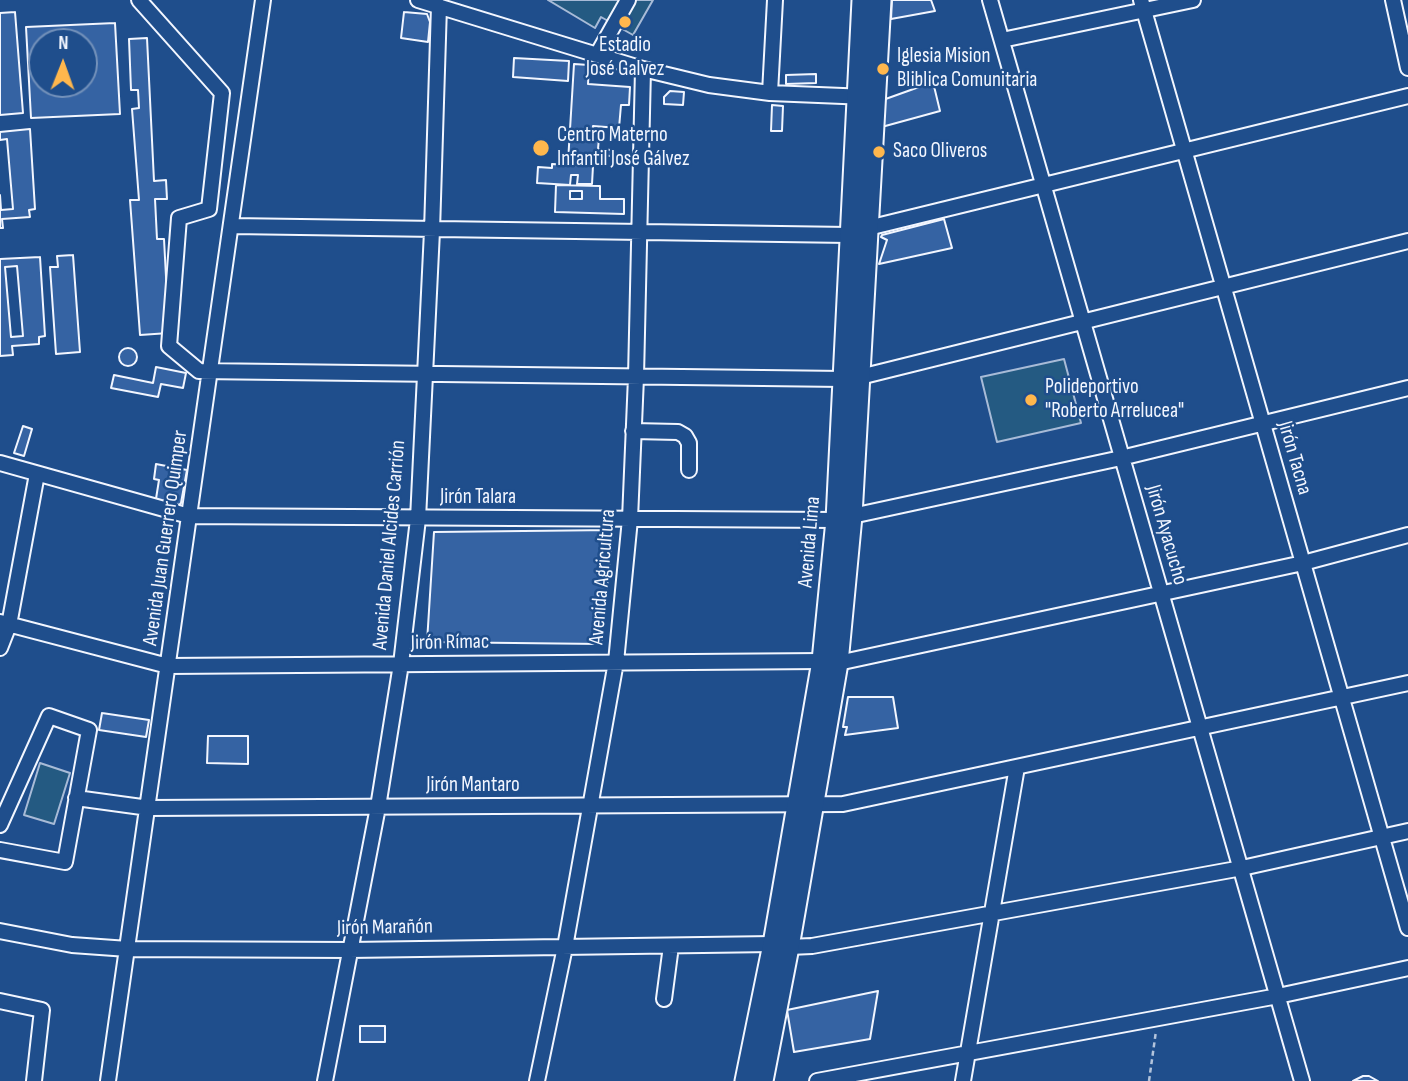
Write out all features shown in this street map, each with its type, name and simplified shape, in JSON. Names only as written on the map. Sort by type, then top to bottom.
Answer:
[{"type":"main road","name":"Avenida Lima","points":[[763,1081],[781,946],[830,662],[844,518],[851,378],[868,228],[862,0]]},
{"type":"main road","name":"Avenida Lima","points":[[851,378],[849,235],[881,0]]},
{"type":"main road","name":"Avenida Lima","points":[[745,1081],[781,946]]},
{"type":"street","points":[[139,0],[222,93],[209,209],[179,218],[169,346],[199,371],[851,378],[1408,241]]},
{"type":"street","name":"Avenida Juan Guerrero Quimper","points":[[108,1081],[212,372],[263,0]]},
{"type":"street","points":[[418,0],[643,69],[709,85],[770,93],[866,97]]},
{"type":"street","points":[[597,55],[628,0]]},
{"type":"street","points":[[770,93],[775,0]]},
{"type":"street","name":"Jirón Ayacucho","points":[[990,0],[1302,1081]]},
{"type":"street","points":[[1002,40],[1142,5],[1193,0]]},
{"type":"street","points":[[1393,0],[1408,68]]},
{"type":"street","name":"Jirón Tacna","points":[[1142,5],[1408,928]]},
{"type":"street","name":"Avenida Daniel Alcides Carrión","points":[[325,1081],[378,807],[401,664],[418,519],[432,231],[439,6]]},
{"type":"street","name":"Avenida Agricultura","points":[[537,1081],[565,947],[616,662],[630,519],[643,69]]},
{"type":"street","points":[[868,228],[1408,96]]},
{"type":"street","points":[[232,226],[849,235]]},
{"type":"street","name":"Jirón Talara","points":[[0,463],[189,516],[418,519],[844,518],[1121,458],[1408,388]]},
{"type":"street","points":[[634,431],[678,432],[685,436],[689,443],[689,470]]},
{"type":"street","points":[[0,648],[37,474]]},
{"type":"street","name":"Jirón Rímac","points":[[5,624],[168,666],[830,662],[1303,563],[1408,535]]},
{"type":"street","name":"Jirón Mantaro","points":[[76,798],[149,808],[843,804],[1408,682]]},
{"type":"street","points":[[0,825],[49,716],[89,730],[65,862],[0,850]]},
{"type":"street","points":[[963,1081],[1017,767]]},
{"type":"street","name":"Jirón Marañón","points":[[0,932],[72,945],[128,949],[812,946],[1242,868],[1408,831]]},
{"type":"street","points":[[664,999],[671,946]]},
{"type":"street","points":[[817,1081],[1278,996],[1408,968]]},
{"type":"street","points":[[0,1001],[42,1010],[33,1081]]},
{"type":"path","points":[[1149,1081],[1158,1017]]},
{"type":"shaded area","name":"Estadio José Galvez","points":[[548,0],[653,0],[633,35],[601,17],[595,28]]},
{"type":"shaded area","name":"Polideportivo \"Roberto Arrelucea\"","points":[[1064,359],[1081,423],[997,442],[981,377]]},
{"type":"shaded area","points":[[40,763],[70,773],[54,824],[24,815]]},
{"type":"building","points":[[892,0],[931,0],[935,11],[891,19]]},
{"type":"building","points":[[15,12],[23,113],[0,115],[0,13]]},
{"type":"building","points":[[404,12],[427,14],[430,22],[428,42],[401,38]]},
{"type":"building","points":[[115,23],[120,114],[31,118],[30,98],[98,98],[98,28],[28,28],[28,63],[26,27]]},
{"type":"building","points":[[147,38],[154,181],[166,180],[167,199],[155,199],[157,239],[164,239],[169,333],[140,335],[130,200],[139,200],[132,109],[139,108],[138,90],[131,90],[129,39]]},
{"type":"building","points":[[514,58],[569,61],[568,81],[513,77]]},
{"type":"building","points":[[574,64],[589,65],[588,84],[630,87],[629,105],[621,105],[619,128],[593,126],[592,138],[599,138],[598,149],[611,150],[611,156],[599,155],[598,164],[568,162]]},
{"type":"building","points":[[816,74],[816,83],[786,84],[786,75]]},
{"type":"building","points":[[933,82],[940,111],[878,128],[880,101]]},
{"type":"building","points":[[670,91],[684,92],[683,105],[664,104],[664,97]]},
{"type":"building","points":[[772,105],[783,106],[782,131],[771,131]]},
{"type":"building","points":[[30,129],[35,209],[29,210],[30,217],[2,219],[3,228],[0,228],[0,195],[1,210],[13,209],[7,139],[0,140],[0,132]]},
{"type":"building","points":[[552,164],[593,166],[592,184],[577,184],[578,175],[571,175],[570,185],[537,183],[538,167],[552,168]]},
{"type":"building","points":[[556,185],[600,186],[600,199],[624,199],[624,214],[555,212]],"holes":[[[570,191],[582,191],[582,199],[570,199]]]},
{"type":"building","points":[[944,219],[952,248],[879,264],[887,240],[881,237],[882,235]]},
{"type":"building","points":[[73,255],[80,352],[56,354],[50,267],[58,267],[57,256]]},
{"type":"building","points":[[40,257],[45,336],[39,337],[39,344],[12,346],[13,355],[0,356],[0,259]],"holes":[[[17,266],[23,336],[11,337],[5,267]]]},
{"type":"building","points":[[124,348],[132,348],[137,357],[135,364],[124,366],[119,361],[119,353]]},
{"type":"building","points":[[156,367],[186,373],[183,388],[161,384],[158,397],[111,388],[114,375],[153,383]]},
{"type":"building","points":[[23,426],[32,429],[24,456],[14,453]]},
{"type":"building","points":[[156,464],[187,470],[181,503],[176,509],[155,505],[159,480],[154,479]]},
{"type":"building","points":[[613,530],[601,644],[427,642],[434,532]]},
{"type":"building","points":[[848,697],[893,697],[898,728],[845,735],[847,727],[843,727]]},
{"type":"building","points":[[102,713],[149,720],[146,737],[99,730]]},
{"type":"building","points":[[208,736],[248,736],[248,764],[207,763]]},
{"type":"building","points":[[878,991],[870,1039],[794,1052],[787,1010]]},
{"type":"building","points":[[360,1026],[385,1026],[385,1042],[360,1042]]},
{"type":"building","points":[[1369,1076],[1378,1081],[1353,1081]]},
{"type":"place","name":"Estadio José Galvez","points":[[625,22]]},
{"type":"place","name":"Iglesia Mision Bliblica Comunitaria","points":[[883,69]]},
{"type":"place","name":"Centro Materno Infantil José Gálvez","points":[[541,148]]},
{"type":"place","name":"Saco Oliveros","points":[[879,152]]},
{"type":"place","name":"Polideportivo \"Roberto Arrelucea\"","points":[[1031,400]]}]
